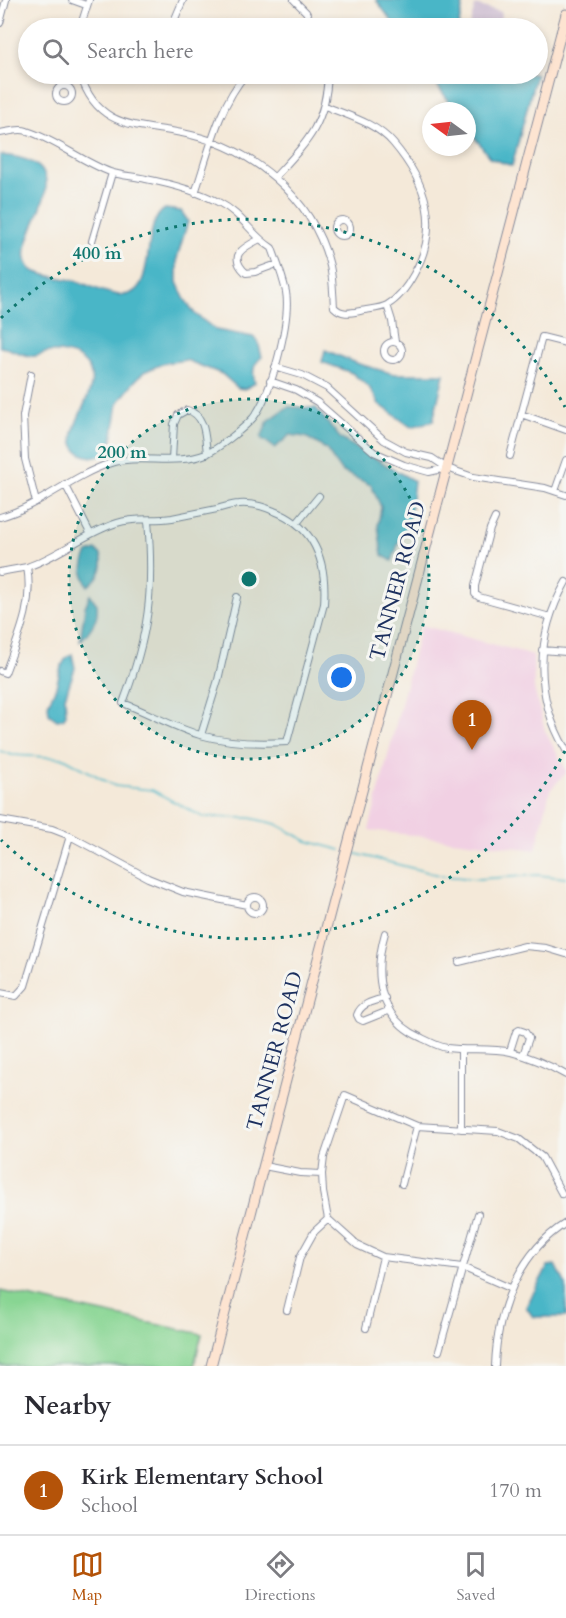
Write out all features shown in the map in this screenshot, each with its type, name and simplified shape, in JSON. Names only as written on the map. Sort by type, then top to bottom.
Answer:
[{"type":"main road","name":"TANNER ROAD","points":[[548,83],[566,14]]},
{"type":"main road","name":"TANNER ROAD","points":[[211,1366],[548,84]]},
{"type":"street","points":[[0,23],[6,0]]},
{"type":"street","points":[[72,0],[87,2],[83,18]]},
{"type":"street","points":[[175,18],[183,0]]},
{"type":"street","points":[[294,0],[309,18]]},
{"type":"street","points":[[195,193],[223,108],[237,84]]},
{"type":"street","points":[[275,177],[309,139],[325,106],[327,84]]},
{"type":"street","points":[[71,91],[84,86],[102,111],[127,124],[183,133],[212,141],[244,156],[285,186],[303,209],[320,237],[330,267],[334,307],[346,313],[387,305],[405,289],[422,258],[429,229],[429,211],[422,188],[399,151],[380,132],[365,122],[325,106]]},
{"type":"street","points":[[0,133],[25,130],[50,140],[77,158],[112,173],[147,179],[195,193],[222,204],[242,219],[258,240],[272,248],[286,293],[284,324],[275,367],[264,401],[252,419],[207,454],[191,458],[114,462],[92,469],[36,502],[0,517]]},
{"type":"street","points":[[92,242],[112,173]]},
{"type":"street","points":[[320,237],[335,230]]},
{"type":"street","points":[[258,240],[242,248],[237,256],[238,266],[246,273],[277,264]]},
{"type":"street","points":[[387,305],[395,342]]},
{"type":"street","points":[[510,456],[542,337],[566,343]]},
{"type":"street","points":[[275,367],[302,375],[327,388],[384,440],[406,452],[432,458],[447,468],[473,477],[526,485],[566,495]]},
{"type":"street","points":[[31,374],[23,416],[25,459],[36,502]]},
{"type":"street","points":[[270,381],[296,390],[317,402],[374,452],[404,465],[429,472],[447,468]]},
{"type":"street","points":[[172,459],[174,424],[178,415],[187,410],[196,412],[202,421],[207,454]]},
{"type":"street","points":[[521,414],[566,430]]},
{"type":"street","points":[[555,491],[566,460]]},
{"type":"street","points":[[65,484],[90,533]]},
{"type":"street","points":[[297,523],[319,496]]},
{"type":"street","points":[[0,572],[27,567],[90,533],[119,522],[169,518],[237,504],[250,504],[282,514],[297,523],[311,539],[322,563],[326,581],[324,604],[287,742],[256,744],[201,735],[123,703],[143,645],[148,615],[152,560],[148,520]]},
{"type":"street","points":[[495,518],[490,529],[475,594],[549,617]]},
{"type":"street","points":[[2,672],[25,617],[29,591],[27,567]]},
{"type":"street","points":[[566,582],[549,617],[542,650],[546,705],[550,718],[566,748]]},
{"type":"street","points":[[201,735],[218,681],[237,597]]},
{"type":"street","points":[[542,650],[566,652]]},
{"type":"street","points":[[0,820],[37,826],[70,836],[166,886],[200,897],[247,905]]},
{"type":"street","points":[[0,993],[12,996],[19,993],[25,986],[70,836]]},
{"type":"street","points":[[385,933],[380,949],[380,985],[388,1011],[414,1035],[445,1048],[510,1051],[547,1064],[566,1075]]},
{"type":"street","points":[[459,962],[525,946],[546,948],[566,954]]},
{"type":"street","points":[[385,998],[365,1004],[357,1015],[363,1021],[388,1011]]},
{"type":"street","points":[[510,1051],[516,1032],[519,1030],[525,1032],[529,1038],[523,1055]]},
{"type":"street","points":[[460,1049],[461,1129]]},
{"type":"street","points":[[510,1288],[462,1267],[383,1257],[357,1245],[328,1219],[322,1192],[324,1157],[345,1095],[417,1126],[498,1131],[519,1139],[542,1157],[562,1194]]},
{"type":"street","points":[[402,1184],[417,1126]]},
{"type":"street","points":[[264,1166],[300,1173],[322,1174]]},
{"type":"street","points":[[440,1351],[478,1214]]},
{"type":"street","points":[[287,1310],[300,1257],[314,1232],[328,1219]]},
{"type":"street","points":[[495,1366],[495,1343],[510,1288],[527,1259],[550,1233],[566,1223]]},
{"type":"street","points":[[366,1328],[383,1257]]},
{"type":"shaded area","points":[[475,5],[502,12],[500,18],[472,18]]},
{"type":"shaded area","points":[[421,625],[533,655],[534,688],[545,731],[566,770],[566,773],[550,790],[536,850],[369,830]]},
{"type":"green space","points":[[0,1291],[202,1334],[194,1366],[0,1366]]},
{"type":"water","points":[[376,0],[464,0],[460,18],[390,18]]},
{"type":"water","points":[[436,84],[533,84],[512,166],[490,158],[476,139],[476,102],[449,102]]},
{"type":"water","points":[[0,155],[29,161],[43,172],[46,187],[42,205],[28,241],[26,257],[32,270],[43,275],[75,281],[105,292],[120,295],[132,293],[140,285],[145,273],[152,229],[157,217],[165,209],[181,211],[188,221],[177,258],[177,282],[195,314],[216,330],[253,337],[258,342],[262,357],[254,368],[255,383],[245,389],[238,388],[222,374],[186,360],[164,363],[144,372],[118,403],[112,441],[102,456],[94,457],[80,453],[73,444],[73,434],[91,384],[90,372],[83,361],[65,353],[49,352],[33,356],[0,347]]},
{"type":"water","points":[[325,350],[359,364],[394,374],[444,374],[433,421],[411,427],[379,404],[369,387],[352,373],[322,362]]},
{"type":"water","points":[[288,407],[316,408],[341,439],[414,481],[409,525],[400,539],[392,561],[382,555],[378,525],[381,507],[371,485],[341,471],[326,449],[306,437],[290,435],[275,448],[261,438],[268,421]]},
{"type":"water","points":[[96,550],[101,555],[102,568],[95,580],[88,586],[83,574],[84,561],[88,553]]},
{"type":"water","points":[[90,595],[97,604],[97,615],[91,628],[80,641],[85,607]]},
{"type":"water","points":[[72,654],[75,668],[65,697],[66,715],[63,719],[57,720],[49,714],[48,704],[56,687],[61,667],[66,658]]},
{"type":"water","points":[[556,1265],[566,1285],[566,1317],[533,1317],[526,1307],[548,1266]]},
{"type":"waterway","points":[[0,751],[12,755],[64,758],[115,786],[152,790],[203,817],[250,818],[276,824],[307,841],[341,850]]},
{"type":"waterway","points":[[349,852],[443,876],[478,879],[538,875],[566,878]]},
{"type":"place","name":"Kirk Elementary School","points":[[472,750]]}]
